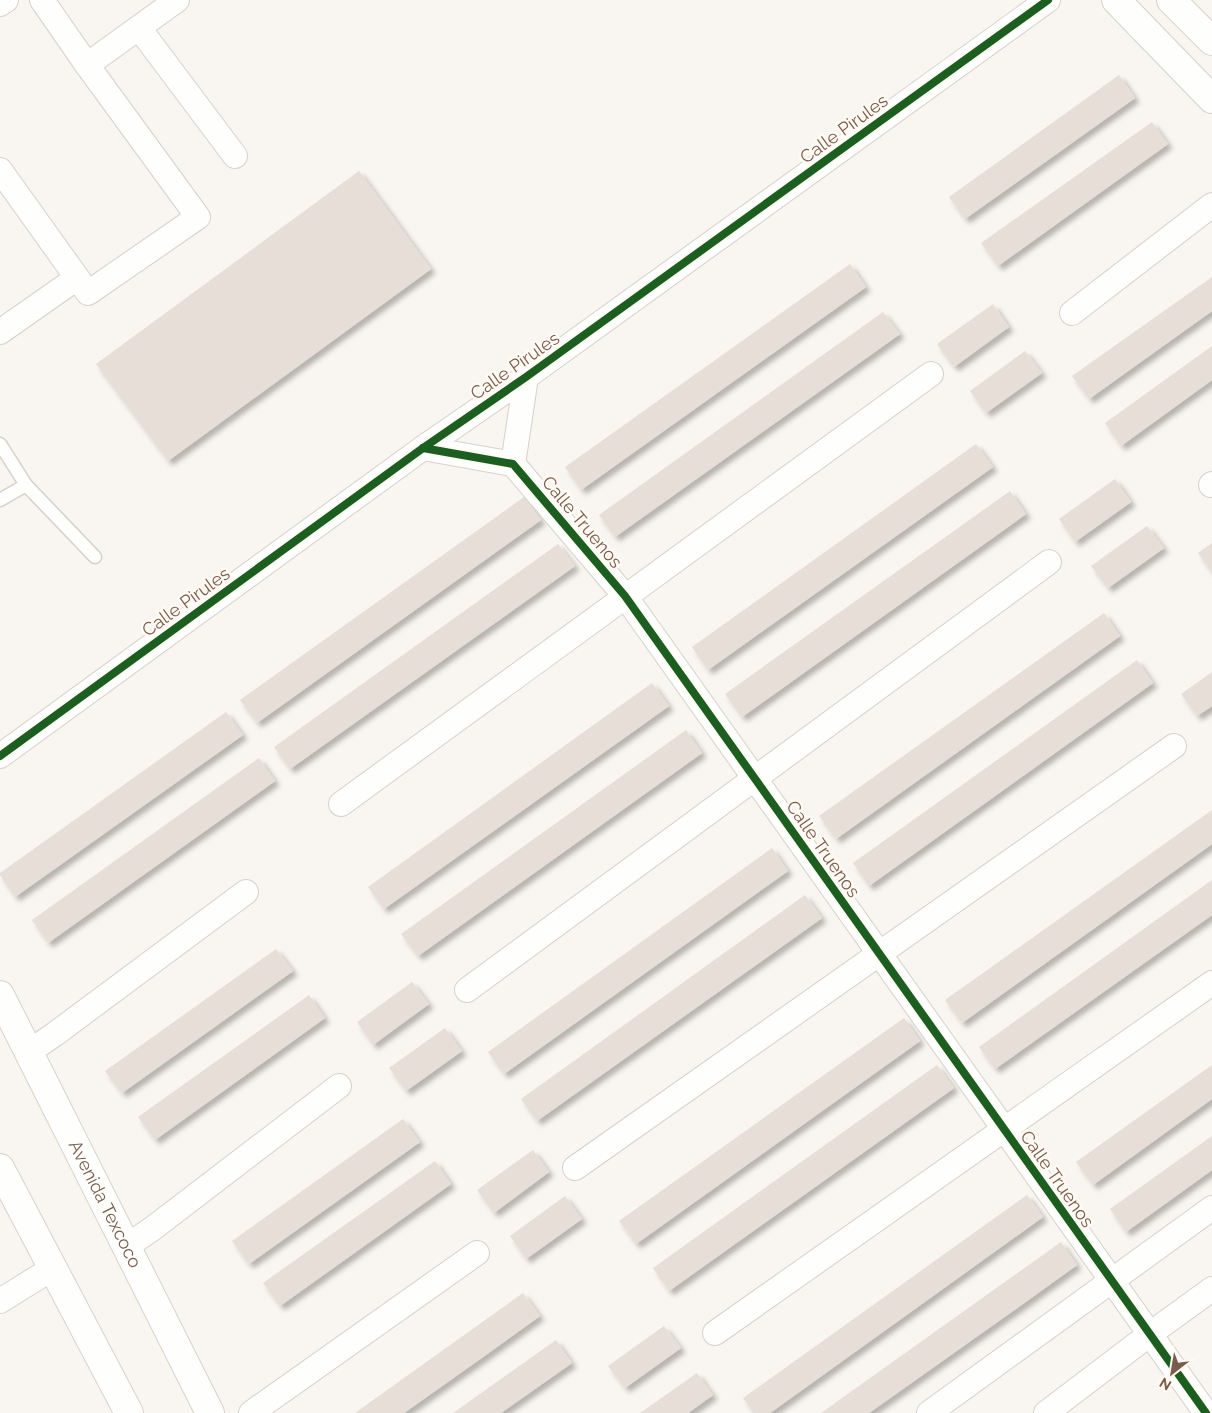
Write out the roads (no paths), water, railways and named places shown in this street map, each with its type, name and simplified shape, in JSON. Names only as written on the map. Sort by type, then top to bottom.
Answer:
[{"type":"main road","points":[[1116,0],[1212,99]]},
{"type":"main road","points":[[1171,0],[1212,41]]},
{"type":"main road","name":"Avenida Texcoco","points":[[0,995],[210,1413]]},
{"type":"main road","points":[[0,1168],[129,1413]]},
{"type":"street","points":[[0,4],[6,0]]},
{"type":"street","points":[[0,170],[88,293],[198,217],[42,0]]},
{"type":"street","points":[[87,65],[177,0]]},
{"type":"street","name":"Calle Pirules","points":[[0,756],[423,448],[526,377],[1048,0]]},
{"type":"street","points":[[139,28],[235,156]]},
{"type":"street","points":[[1072,313],[1212,205]]},
{"type":"street","points":[[0,332],[77,278]]},
{"type":"street","points":[[340,804],[931,374]]},
{"type":"street","points":[[423,448],[513,464],[526,377]]},
{"type":"street","name":"Calle Truenos","points":[[513,464],[625,596],[1206,1413]]},
{"type":"street","points":[[467,990],[1049,562]]},
{"type":"street","points":[[575,1168],[1174,746]]},
{"type":"street","points":[[29,1052],[246,892]]},
{"type":"street","points":[[715,1333],[1212,983]]},
{"type":"street","points":[[127,1246],[340,1086]]},
{"type":"street","points":[[929,1413],[1212,1208]]},
{"type":"street","points":[[251,1413],[477,1254]]},
{"type":"street","points":[[0,1301],[53,1268]]},
{"type":"street","points":[[1046,1413],[1212,1289]]},
{"type":"lane","points":[[0,444],[26,485],[94,557]]},
{"type":"lane","points":[[0,500],[26,485]]}]
